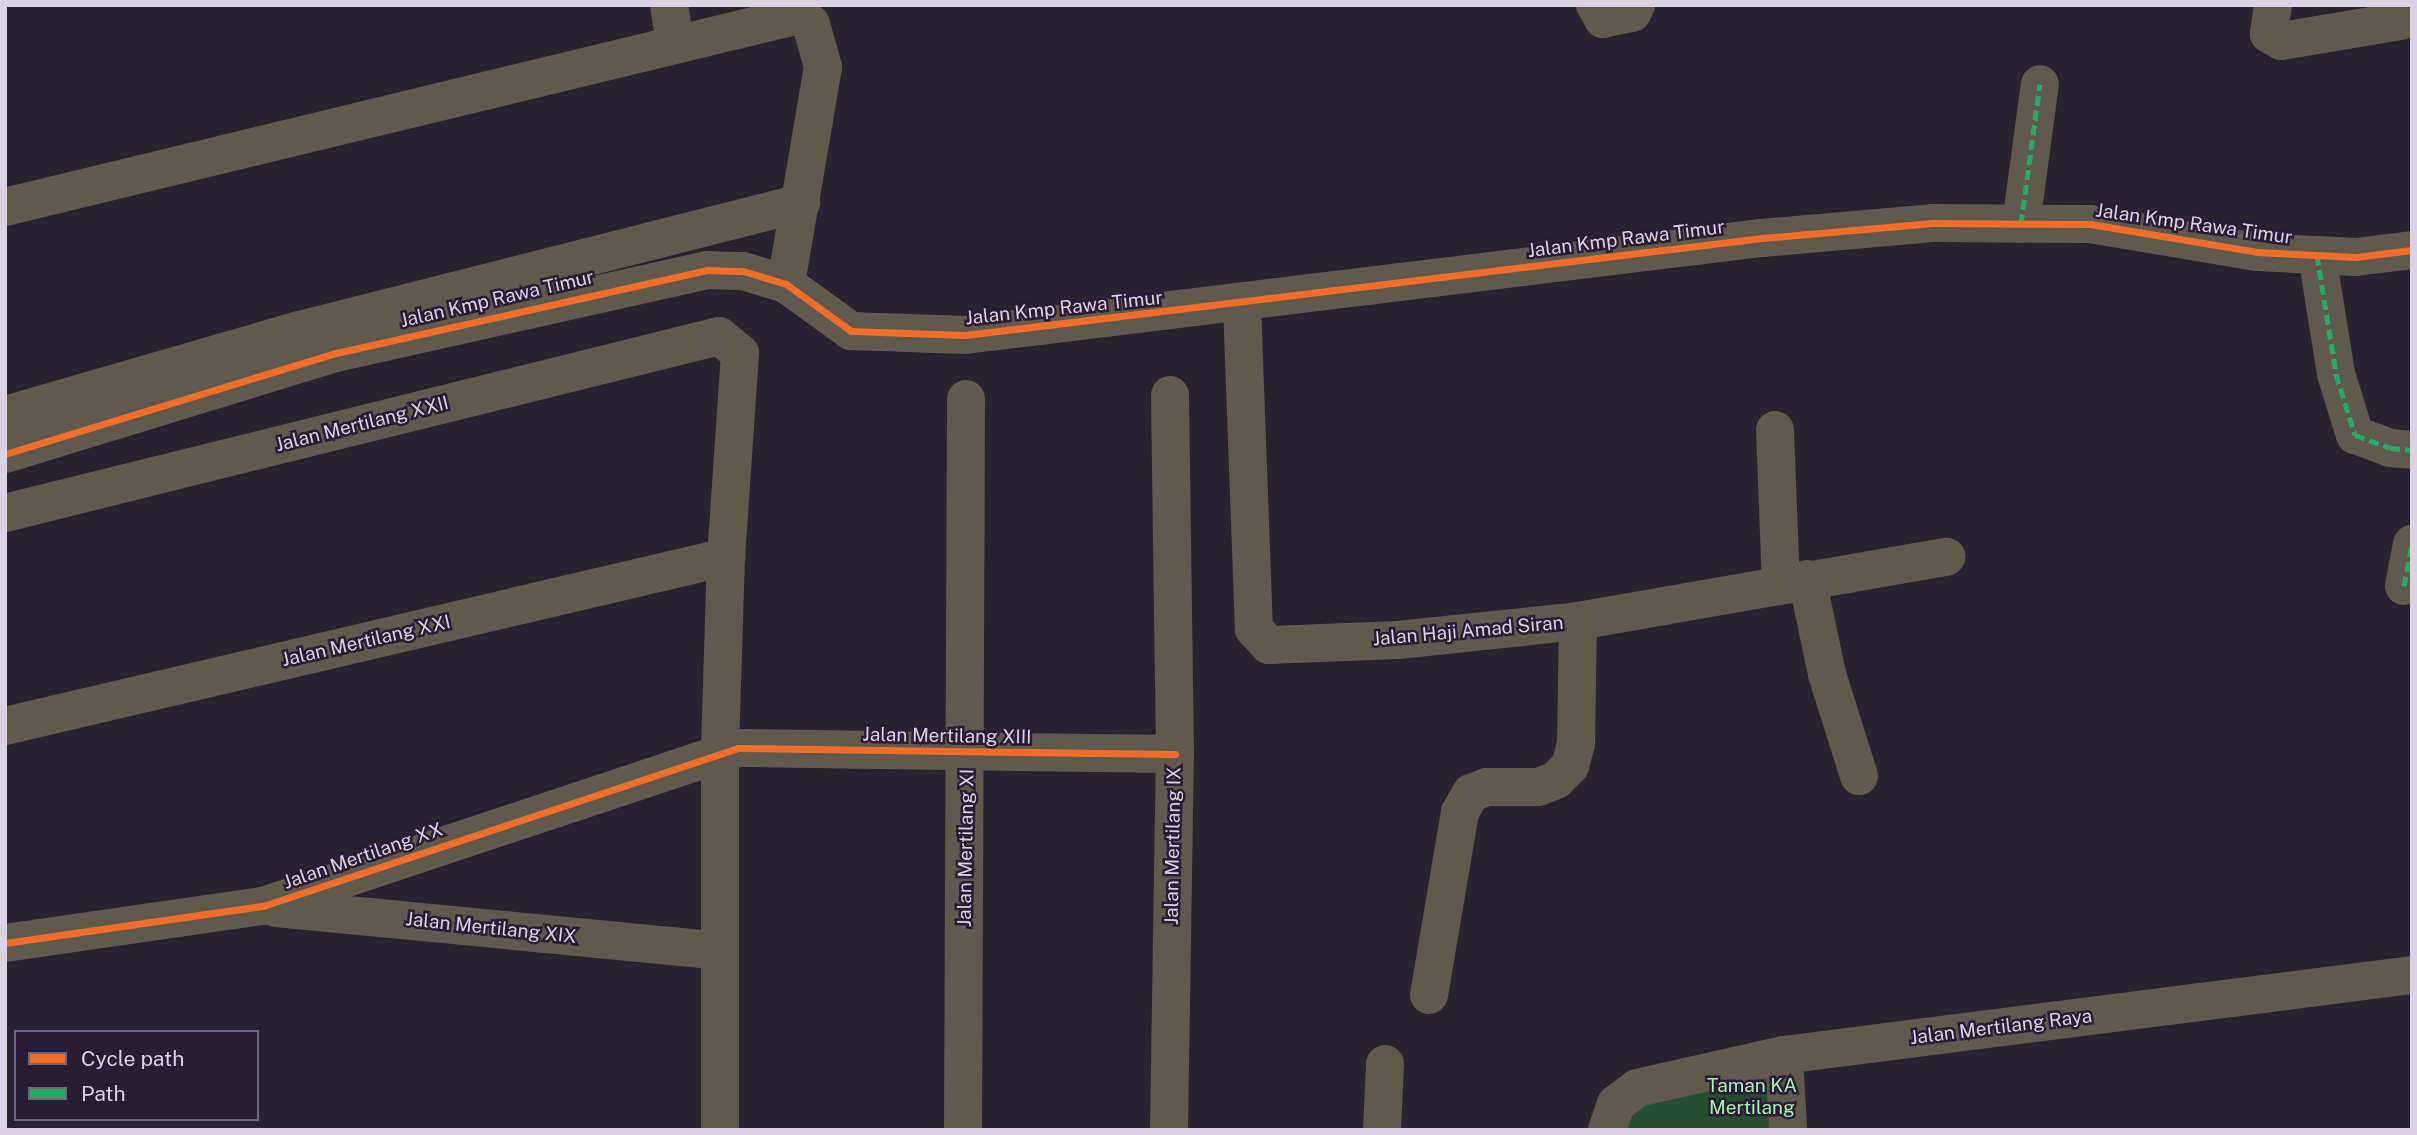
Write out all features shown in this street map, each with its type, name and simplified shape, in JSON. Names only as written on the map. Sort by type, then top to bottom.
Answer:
[{"type":"street","points":[[669,5],[675,44]]},
{"type":"street","points":[[1595,5],[1603,19],[1632,13],[1636,5]]},
{"type":"street","points":[[2273,5],[2269,34],[2281,41],[2400,21]]},
{"type":"street","points":[[5,206],[799,15],[811,24],[823,68],[786,284]]},
{"type":"street","points":[[2021,224],[2040,84]]},
{"type":"street","points":[[5,415],[300,330],[801,203]]},
{"type":"street","name":"Jalan Kmp Rawa Timur","points":[[5,454],[336,353],[678,273],[743,271],[786,284],[851,331],[892,335],[965,335],[1242,304],[1762,238],[1931,223],[2090,224],[2257,252],[2356,257],[2412,250]]},
{"type":"street","points":[[2317,255],[2336,374],[2355,435],[2390,448],[2412,450]]},
{"type":"street","name":"Jalan Haji Amad Siran","points":[[1242,304],[1258,638],[1269,645],[1398,640],[1577,621],[1946,557]]},
{"type":"street","name":"Jalan Mertilang XXII","points":[[5,513],[719,336],[740,354],[726,557]]},
{"type":"street","name":"Jalan Mertilang IX","points":[[1169,1130],[1175,754],[1170,395]]},
{"type":"street","name":"Jalan Mertilang XI","points":[[962,1130],[968,753],[966,399]]},
{"type":"street","points":[[1775,430],[1794,582],[1859,776]]},
{"type":"street","points":[[2404,586],[2412,544]]},
{"type":"street","points":[[720,1130],[720,752],[726,557]]},
{"type":"street","name":"Jalan Mertilang XXI","points":[[5,726],[726,557]]},
{"type":"street","points":[[1429,995],[1460,812],[1471,793],[1487,787],[1538,787],[1556,780],[1570,766],[1576,744],[1577,621]]},
{"type":"street","name":"Jalan Mertilang XIII","points":[[720,752],[738,748],[1175,754]]},
{"type":"street","name":"Jalan Mertilang XX","points":[[5,943],[263,906],[720,752]]},
{"type":"street","name":"Jalan Mertilang XIX","points":[[263,906],[720,951]]},
{"type":"street","name":"Jalan Mertilang Raya","points":[[1608,1125],[1616,1104],[1637,1088],[1784,1055],[2412,975]]},
{"type":"street","points":[[1784,1055],[1788,1130]]},
{"type":"street","points":[[1382,1130],[1385,1064]]},
{"type":"green space","name":"Taman KA Mertilang","points":[[1784,1055],[1788,1130],[1607,1130],[1637,1088]]},
{"type":"marked path","points":[[2021,224],[2040,84]]},
{"type":"marked path","points":[[2317,255],[2336,374],[2355,435],[2390,448],[2412,450]]},
{"type":"marked path","points":[[2404,586],[2412,544]]},
{"type":"cycle path","points":[[5,454],[336,353],[708,270],[743,271],[786,284],[851,331],[965,335],[1762,238],[1932,223],[2090,224],[2257,252],[2356,257],[2412,250]]},
{"type":"cycle path","points":[[5,943],[263,906],[738,748],[1175,754]]}]
